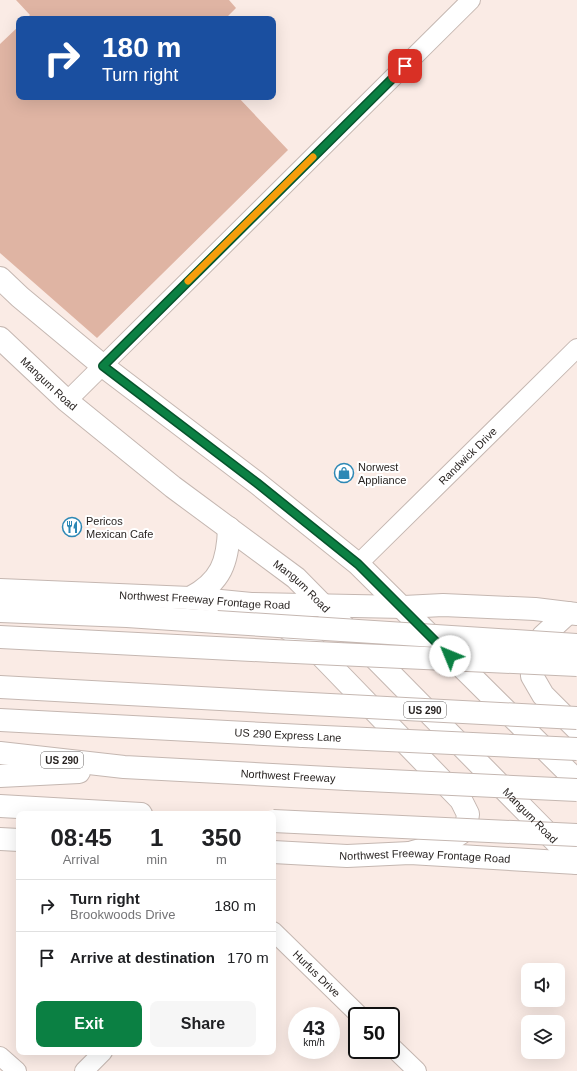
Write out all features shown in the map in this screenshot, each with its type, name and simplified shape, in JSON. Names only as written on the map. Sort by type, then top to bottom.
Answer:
[{"type":"main road","points":[[0,278],[20,297],[103,366],[257,483],[358,564],[577,781]]},
{"type":"main road","name":"Mangum Road","points":[[0,338],[67,401],[173,487],[296,578],[577,863]]},
{"type":"main road","points":[[190,598],[205,590],[221,572],[228,550],[229,528]]},
{"type":"main road","name":"Northwest Freeway Frontage Road","points":[[0,590],[190,598],[251,604],[404,608],[443,605],[534,609],[572,613]]},
{"type":"main road","points":[[251,604],[308,642],[461,800],[468,814],[466,829],[457,837],[448,842],[410,853]]},
{"type":"main road","points":[[0,612],[128,616],[577,645]]},
{"type":"main road","points":[[572,613],[543,636],[531,658],[532,676],[543,695],[577,729]]},
{"type":"main road","points":[[0,637],[577,665]]},
{"type":"main road","name":"US 290","points":[[0,688],[577,718]]},
{"type":"main road","name":"US 290 Express Lane","points":[[0,720],[577,749]]},
{"type":"main road","name":"Northwest Freeway","points":[[0,753],[124,768],[577,790]]},
{"type":"main road","points":[[0,776],[46,775],[124,768]]},
{"type":"main road","points":[[0,806],[88,811]]},
{"type":"main road","points":[[276,820],[577,836]]},
{"type":"main road","points":[[0,839],[16,840]]},
{"type":"main road","name":"Northwest Freeway Frontage Road","points":[[276,852],[347,856],[410,853],[577,863]]},
{"type":"street","points":[[67,401],[471,0]]},
{"type":"street","name":"Randwick Drive","points":[[358,564],[577,348]]},
{"type":"street","name":"Hurfus Drive","points":[[276,934],[351,1007]]},
{"type":"street","points":[[84,1071],[100,1055]]},
{"type":"street","points":[[400,1055],[417,1071]]},
{"type":"street","points":[[0,1056],[16,1071]]},
{"type":"shaded area","points":[[16,0],[229,0],[236,8],[228,16],[29,16],[30,15]]},
{"type":"shaded area","points":[[16,29],[16,100],[241,100],[288,150],[97,338],[0,253],[0,44]]},
{"type":"slow traffic","points":[[188,281],[313,157]]},
{"type":"place","name":"Norwest Appliance","points":[[344,473]]},
{"type":"place","name":"Pericos Mexican Cafe","points":[[72,527]]},
{"type":"route","points":[[405,66],[103,366],[257,483],[358,564],[404,608],[450,656]]}]
